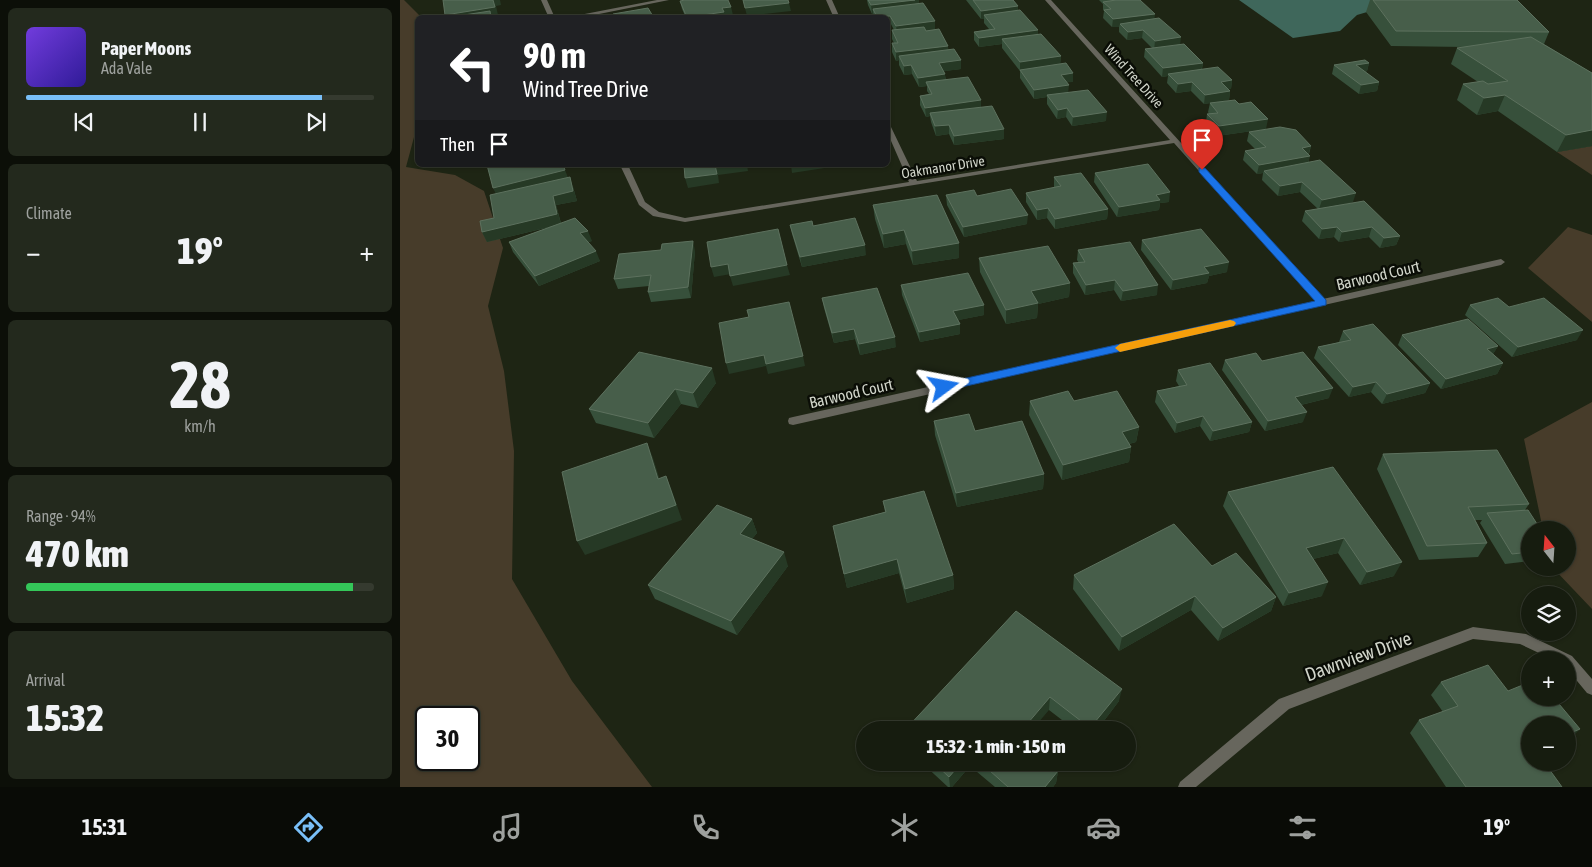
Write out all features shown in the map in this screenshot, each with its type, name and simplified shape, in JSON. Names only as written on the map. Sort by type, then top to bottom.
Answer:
[{"type":"street","points":[[544,0],[551,15]]},
{"type":"street","points":[[584,15],[666,0]]},
{"type":"street","points":[[829,0],[836,15]]},
{"type":"street","name":"Wind Tree Drive","points":[[1048,0],[1322,302]]},
{"type":"street","points":[[890,131],[914,184]]},
{"type":"street","name":"Oakmanor Drive","points":[[625,167],[642,203],[656,214],[685,220],[1175,141]]},
{"type":"street","name":"Barwood Court","points":[[793,421],[1500,262]]},
{"type":"street","name":"Dawnview Drive","points":[[1185,787],[1284,704],[1472,633],[1521,638],[1548,651]]},
{"type":"street","name":"Dawnview Drive","points":[[1576,670],[1592,689]]},
{"type":"shaded area","points":[[400,0],[404,0],[419,15],[415,15],[415,133],[406,167],[455,175],[484,191],[503,248],[488,306],[504,371],[514,451],[512,579],[572,681],[652,787],[400,787]]},
{"type":"shaded area","points":[[1592,146],[1592,175],[1557,152]]},
{"type":"shaded area","points":[[1568,227],[1592,235],[1592,322],[1528,268]]},
{"type":"shaded area","points":[[1592,402],[1592,609],[1576,592],[1576,586],[1570,586],[1561,576],[1576,576],[1576,521],[1541,521],[1524,439]]},
{"type":"water","points":[[1239,0],[1421,0],[1384,7],[1357,15],[1340,31],[1293,38]]},
{"type":"building","points":[[443,0],[493,0],[495,7],[445,15]]},
{"type":"building","points":[[728,0],[731,7],[722,8],[724,12],[686,15],[680,1]]},
{"type":"building","points":[[743,0],[788,0],[789,3],[745,8]]},
{"type":"building","points":[[868,0],[915,0],[871,5]]},
{"type":"building","points":[[973,0],[1013,0],[1018,6],[981,11]]},
{"type":"building","points":[[1140,0],[1155,14],[1113,19],[1104,10],[1111,9],[1103,2]]},
{"type":"building","points":[[1373,0],[1517,0],[1549,32],[1396,31]]},
{"type":"building","points":[[923,3],[935,21],[896,26],[890,15],[876,15],[873,9]]},
{"type":"building","points":[[648,8],[652,15],[614,15]]},
{"type":"building","points":[[1020,10],[1038,30],[979,38],[974,32],[995,29],[984,15]]},
{"type":"building","points":[[490,11],[491,15],[464,15]]},
{"type":"building","points":[[1159,18],[1181,37],[1155,41],[1143,30],[1128,32],[1120,24]]},
{"type":"building","points":[[924,27],[926,31],[939,29],[948,46],[896,52],[892,43],[898,43],[892,30]]},
{"type":"building","points":[[1041,34],[1061,56],[1020,62],[1002,39]]},
{"type":"building","points":[[1531,37],[1592,73],[1592,130],[1566,135],[1505,95],[1484,98],[1463,84],[1483,81],[1488,84],[1508,81],[1457,48]]},
{"type":"building","points":[[1184,44],[1203,63],[1163,68],[1145,49]]},
{"type":"building","points":[[954,49],[961,60],[939,63],[945,74],[918,78],[911,65],[904,66],[899,56]]},
{"type":"building","points":[[1365,60],[1369,63],[1356,65],[1379,82],[1361,85],[1334,65]]},
{"type":"building","points":[[1066,63],[1073,73],[1061,75],[1069,85],[1034,90],[1020,70]]},
{"type":"building","points":[[1218,67],[1232,80],[1221,82],[1230,91],[1205,95],[1192,82],[1178,84],[1168,74]]},
{"type":"building","points":[[968,77],[981,100],[925,108],[920,96],[932,94],[926,82]]},
{"type":"building","points":[[1088,90],[1107,112],[1073,117],[1067,108],[1058,110],[1047,95]]},
{"type":"building","points":[[1235,100],[1239,104],[1251,102],[1268,119],[1219,126],[1207,114],[1218,113],[1210,103]]},
{"type":"building","points":[[992,106],[1004,129],[954,136],[949,125],[935,126],[930,113]]},
{"type":"building","points":[[1280,127],[1296,130],[1311,146],[1302,148],[1310,156],[1259,165],[1245,151],[1266,147],[1249,132]]},
{"type":"building","points":[[1320,160],[1356,193],[1322,200],[1302,182],[1280,186],[1264,171]]},
{"type":"building","points":[[1148,164],[1170,192],[1156,195],[1160,200],[1119,207],[1095,173]]},
{"type":"building","points":[[488,167],[564,167],[565,170],[493,188]]},
{"type":"building","points":[[684,167],[715,167],[717,174],[685,178]]},
{"type":"building","points":[[1081,173],[1108,209],[1055,219],[1048,208],[1037,210],[1026,193],[1061,186],[1054,177]]},
{"type":"building","points":[[570,177],[573,191],[553,196],[557,214],[482,232],[480,221],[494,218],[490,195]]},
{"type":"building","points":[[1011,189],[1028,215],[963,227],[946,195],[974,190],[977,196]]},
{"type":"building","points":[[937,195],[959,243],[912,251],[904,230],[883,234],[873,205]]},
{"type":"building","points":[[1364,201],[1400,236],[1384,238],[1372,227],[1342,232],[1337,227],[1322,229],[1305,211]]},
{"type":"building","points":[[575,218],[588,231],[580,233],[596,251],[535,276],[509,242]]},
{"type":"building","points":[[855,218],[865,245],[800,257],[790,225],[812,221],[813,226]]},
{"type":"building","points":[[778,229],[787,265],[730,276],[728,264],[711,267],[707,242]]},
{"type":"building","points":[[1201,229],[1229,262],[1204,267],[1209,273],[1173,280],[1142,240]]},
{"type":"building","points":[[693,241],[688,287],[648,292],[651,275],[614,279],[619,254],[661,250],[662,244]]},
{"type":"building","points":[[1130,242],[1158,285],[1123,291],[1115,280],[1086,285],[1073,263],[1085,262],[1078,250]]},
{"type":"building","points":[[1048,246],[1070,283],[1031,291],[1038,303],[1006,310],[979,258]]},
{"type":"building","points":[[968,273],[984,305],[953,311],[960,324],[919,332],[901,285]]},
{"type":"building","points":[[877,288],[895,337],[859,344],[854,329],[832,333],[822,298]]},
{"type":"building","points":[[1498,298],[1509,307],[1544,298],[1583,330],[1518,347],[1470,305]]},
{"type":"building","points":[[789,302],[803,356],[766,364],[764,355],[726,363],[719,323],[749,317],[747,310]]},
{"type":"building","points":[[1468,319],[1498,346],[1487,349],[1503,363],[1446,379],[1402,335]]},
{"type":"building","points":[[1373,324],[1430,383],[1387,394],[1376,382],[1353,387],[1318,347],[1351,340],[1343,331]]},
{"type":"building","points":[[639,352],[712,368],[693,393],[675,389],[648,423],[589,409]]},
{"type":"building","points":[[1303,352],[1333,388],[1295,397],[1307,412],[1268,421],[1225,360],[1256,353],[1262,361]]},
{"type":"building","points":[[1210,363],[1252,422],[1213,431],[1203,416],[1177,423],[1157,391],[1187,385],[1178,370]]},
{"type":"building","points":[[1068,391],[1074,401],[1117,391],[1139,427],[1122,432],[1131,447],[1063,465],[1030,401]]},
{"type":"building","points":[[969,414],[975,431],[1022,421],[1044,474],[956,493],[934,421]]},
{"type":"building","points":[[647,443],[658,479],[666,476],[676,505],[577,541],[562,472]]},
{"type":"building","points":[[1497,450],[1529,504],[1468,507],[1487,543],[1427,546],[1383,454]]},
{"type":"building","points":[[1333,467],[1402,562],[1367,572],[1344,538],[1306,548],[1328,582],[1289,593],[1228,492]]},
{"type":"building","points":[[924,491],[953,575],[905,589],[897,559],[844,574],[833,526],[886,512],[883,501]]},
{"type":"building","points":[[717,505],[752,519],[740,534],[784,552],[731,621],[648,585]]},
{"type":"building","points":[[1528,510],[1535,521],[1521,521],[1521,553],[1512,554],[1487,513]]},
{"type":"building","points":[[1174,524],[1212,566],[1236,553],[1276,597],[1223,628],[1195,596],[1122,637],[1074,575]]},
{"type":"building","points":[[1016,611],[1122,689],[1096,721],[1081,721],[1050,697],[1030,721],[913,721]]},
{"type":"building","points":[[1488,665],[1508,691],[1521,686],[1521,706],[1561,706],[1569,716],[1521,716],[1521,771],[1550,771],[1562,787],[1466,787],[1419,720],[1458,706],[1441,682]]},
{"type":"building","points":[[943,771],[954,771],[949,777]]},
{"type":"building","points":[[990,771],[1058,771],[1045,787],[1008,787]]},
{"type":"slow traffic","points":[[1120,348],[1230,323]]},
{"type":"route","points":[[944,387],[1322,302],[1202,170]]}]
